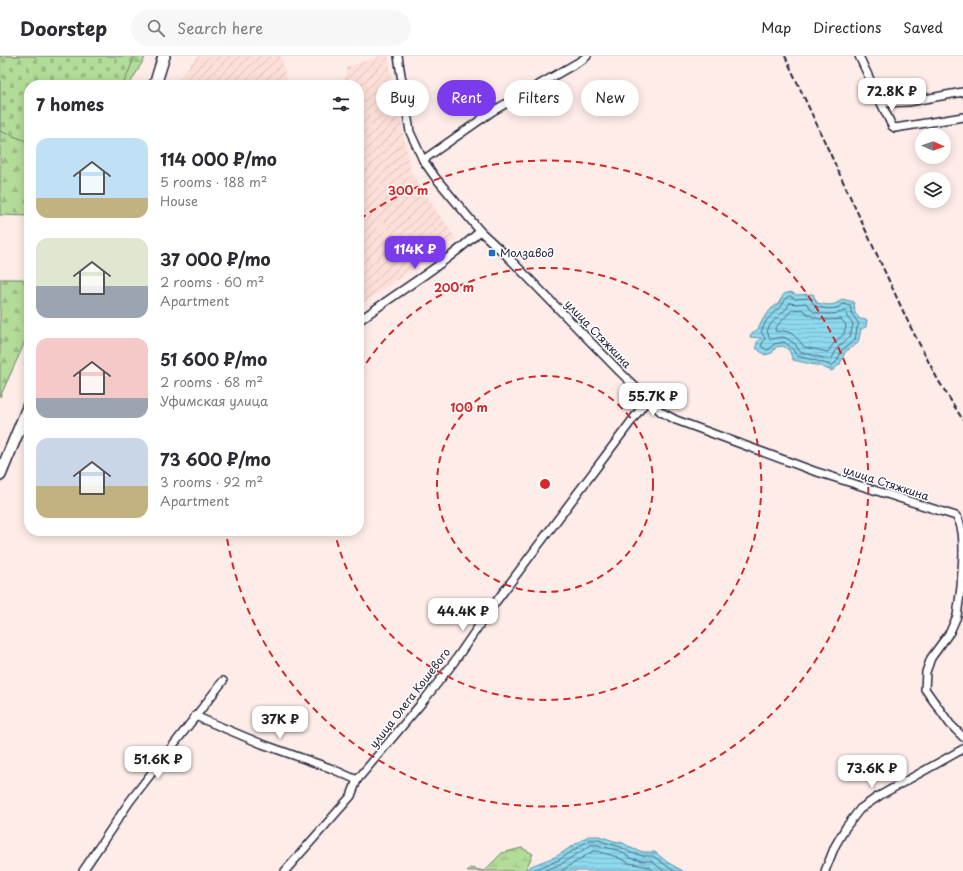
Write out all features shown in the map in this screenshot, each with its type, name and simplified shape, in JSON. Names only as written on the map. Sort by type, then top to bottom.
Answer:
[{"type":"main road","points":[[157,80],[164,56]]},
{"type":"main road","points":[[0,475],[24,417]]},
{"type":"street","name":"улица Стяжкина","points":[[398,56],[410,132],[434,177],[480,231],[507,256],[661,412],[676,420],[814,471],[956,516],[960,520],[963,553],[961,587],[957,616],[950,632],[931,658],[926,672],[925,688],[950,724],[963,738]]},
{"type":"street","points":[[424,160],[493,111],[587,56]]},
{"type":"street","points":[[859,56],[892,126],[895,128],[963,117]]},
{"type":"street","points":[[881,103],[908,102],[963,92]]},
{"type":"street","points":[[364,317],[470,241],[480,231]]},
{"type":"street","name":"улица Олега Кошевого","points":[[285,871],[351,796],[357,780],[454,662],[490,611],[648,399]]},
{"type":"street","points":[[83,871],[130,802],[223,681]]},
{"type":"street","points":[[195,716],[262,744],[330,768],[357,780]]},
{"type":"street","points":[[825,871],[835,846],[846,827],[860,809],[878,796],[963,749]]},
{"type":"shaded area","points":[[198,56],[281,56],[287,80],[177,80]]},
{"type":"shaded area","points":[[381,56],[388,56],[393,80],[376,80],[376,116],[400,116],[411,173],[456,239],[364,303],[364,80],[344,80],[347,67]]},
{"type":"green space","points":[[0,56],[146,56],[132,80],[24,80],[24,216],[0,215]]},
{"type":"green space","points":[[0,56],[135,56],[125,80],[24,80],[24,140],[0,131]]},
{"type":"green space","points":[[0,279],[23,279],[24,344],[0,397]]},
{"type":"green space","points":[[522,848],[533,854],[525,871],[484,871],[502,853]]},
{"type":"green space","points":[[470,868],[484,871],[467,871]]},
{"type":"water","points":[[791,292],[796,295],[813,294],[817,303],[831,305],[842,299],[854,302],[855,313],[860,319],[867,320],[866,327],[861,329],[858,343],[845,352],[840,364],[832,371],[820,366],[793,360],[789,350],[783,346],[776,347],[772,353],[765,355],[756,348],[757,342],[761,338],[750,337],[751,334],[758,329],[763,319],[772,308],[778,304],[784,294]]},
{"type":"water","points":[[588,836],[599,836],[623,843],[633,849],[644,852],[655,852],[667,862],[683,871],[525,871],[531,866],[557,856]]},
{"type":"railway","points":[[785,56],[909,324],[938,380],[963,420]]},
{"type":"place","name":"Молзавод","points":[[492,253]]}]
